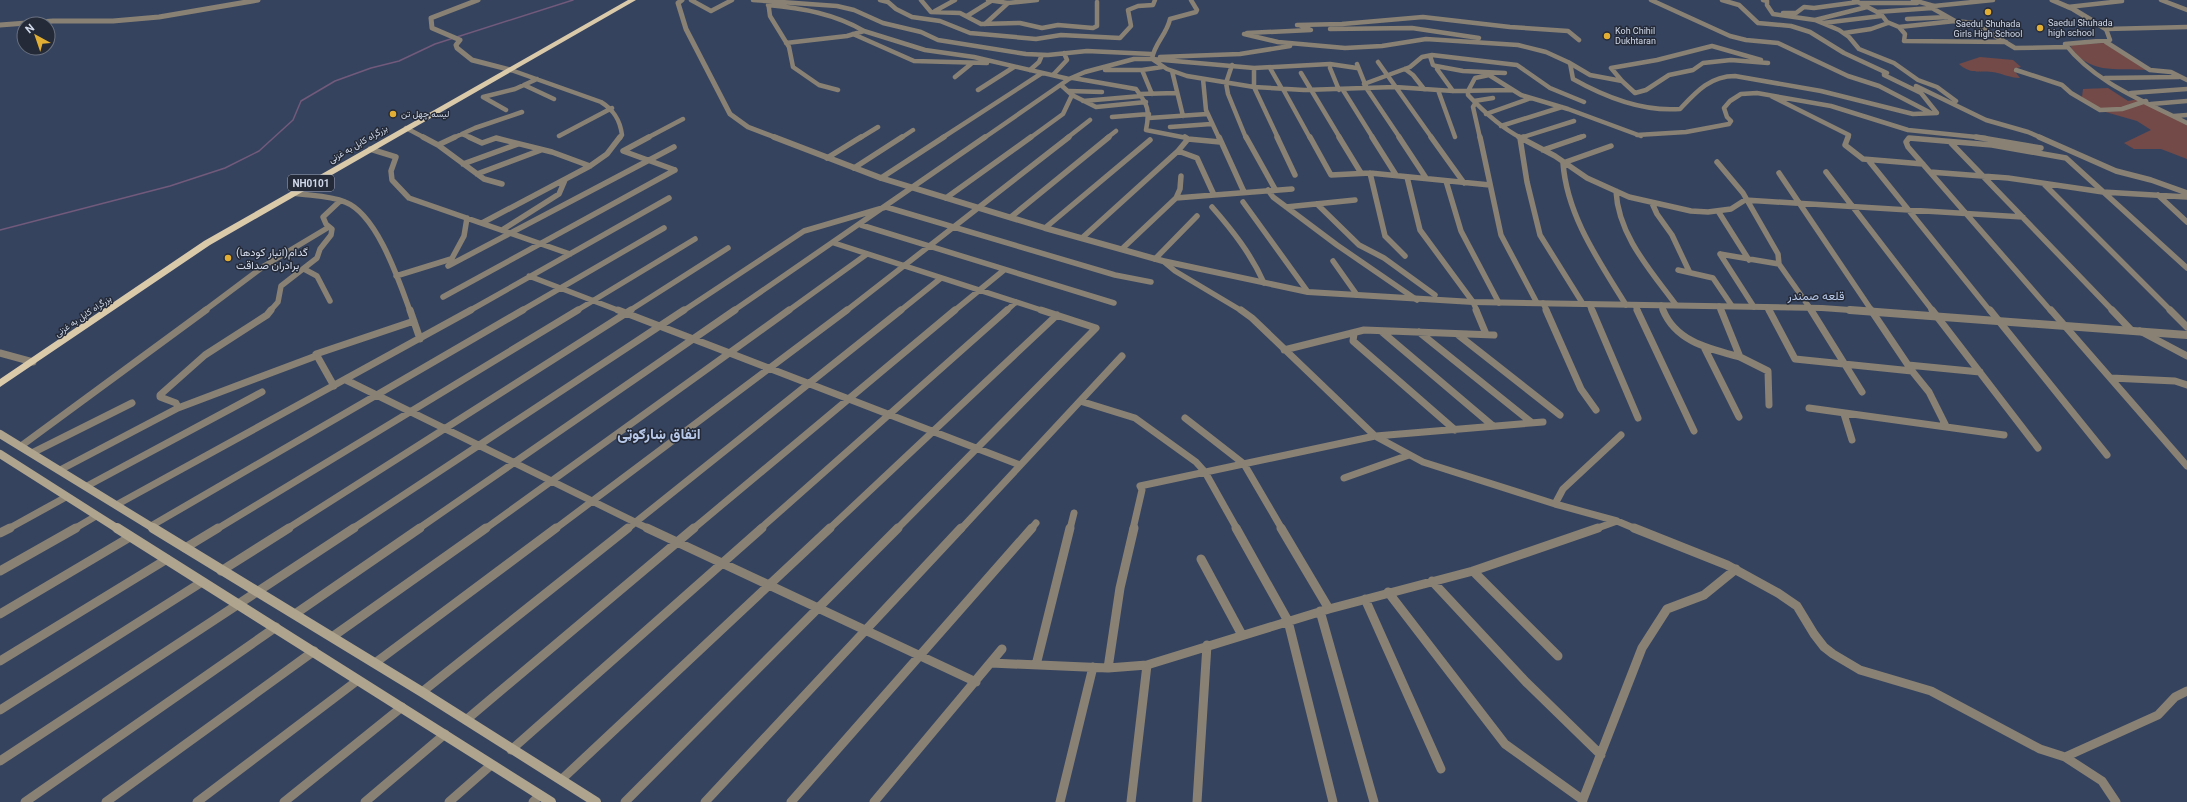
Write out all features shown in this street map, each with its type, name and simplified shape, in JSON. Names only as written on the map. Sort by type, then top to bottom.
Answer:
[{"type":"highway","name":"بزرگراه کابل به غزنی","points":[[0,384],[207,243],[406,128],[633,0]]},
{"type":"main road","points":[[0,434],[118,504],[221,571],[375,663],[511,750],[596,802]]},
{"type":"main road","points":[[0,454],[130,538],[166,559],[237,605],[276,627],[445,734],[492,765],[536,799],[551,802]]},
{"type":"street","points":[[0,25],[177,15],[258,0]]},
{"type":"street","points":[[478,0],[431,18],[432,28],[460,40],[456,45],[457,48],[472,60],[511,70],[601,102],[612,108],[621,123],[622,134],[607,154],[590,166],[482,223]]},
{"type":"street","points":[[682,0],[678,3],[686,29],[730,114],[748,127],[882,178],[1045,228],[1123,248],[1163,261],[1308,292],[1417,300],[1499,303],[1809,307],[2187,335]]},
{"type":"street","points":[[691,0],[711,10],[732,0]]},
{"type":"street","points":[[753,0],[809,10],[846,22],[864,31],[925,50],[999,63],[1042,73],[1122,86],[1123,88],[1136,89],[1146,102],[1149,116],[1146,130],[1185,137],[1188,140],[1220,142]]},
{"type":"street","points":[[880,0],[888,2],[896,9],[912,17],[940,21],[967,33],[1036,39],[1061,35],[1120,38],[1131,26],[1128,10],[1135,7],[1153,5],[1155,0]]},
{"type":"street","points":[[922,0],[933,12],[955,12],[985,24],[1020,23],[1042,28],[1058,25],[1093,28],[1097,26],[1097,2]]},
{"type":"street","points":[[933,12],[955,0]]},
{"type":"street","points":[[967,16],[990,0],[1008,3],[1037,0]]},
{"type":"street","points":[[1151,57],[1168,30],[1170,19],[1196,12],[1197,10],[1191,0]]},
{"type":"street","points":[[1651,0],[1730,36],[1746,40],[1778,43],[1848,76],[1879,86],[1932,114]]},
{"type":"street","points":[[1722,0],[1739,5],[1758,23],[1791,26],[1810,32],[1844,53],[1931,92],[1981,118],[2028,132],[2116,171],[2187,190]]},
{"type":"street","points":[[1763,0],[1767,1],[1773,14]]},
{"type":"street","points":[[1913,0],[1924,2],[1955,21]]},
{"type":"street","points":[[1876,12],[1993,0]]},
{"type":"street","points":[[2052,0],[2068,7],[2106,29],[2149,28],[2158,26],[2187,27]]},
{"type":"street","points":[[2162,0],[2187,10]]},
{"type":"street","points":[[768,3],[790,1],[837,6],[854,10],[883,23],[921,32],[942,40],[1026,54],[1042,55],[1087,51],[1254,68],[1330,64],[1357,66],[1365,86],[1426,178]]},
{"type":"street","points":[[2068,7],[2122,1]]},
{"type":"street","points":[[1773,14],[1796,13],[1804,7],[1816,8],[1857,2],[1924,2]]},
{"type":"street","points":[[1857,2],[1883,16],[1888,23],[1899,27],[1906,34],[1904,41],[2006,42]]},
{"type":"street","points":[[768,3],[772,20],[791,52],[791,64],[793,68],[819,85],[838,90]]},
{"type":"street","points":[[985,24],[1008,3]]},
{"type":"street","points":[[1815,20],[1867,7]]},
{"type":"street","points":[[1773,14],[1815,20],[1844,33],[1859,49],[1894,64],[1918,80],[1937,88],[1981,118]]},
{"type":"street","points":[[1822,23],[1883,16]]},
{"type":"street","points":[[1297,25],[1342,24],[1423,17],[1510,27],[1568,31],[1579,40]]},
{"type":"street","points":[[1907,19],[1948,17]]},
{"type":"street","points":[[1899,27],[1955,21],[1974,23],[2015,48],[2067,48]]},
{"type":"street","points":[[1844,33],[1871,29],[1888,23]]},
{"type":"street","points":[[1297,25],[1311,30],[1244,34],[1265,40],[1335,48],[1365,48],[1426,40],[1518,45]]},
{"type":"street","points":[[1297,25],[1349,30],[1412,28],[1518,45],[1540,50],[1566,61],[1590,74],[1622,81],[1635,93],[1646,90],[1669,75],[1693,70],[1703,63],[1731,60],[1768,63],[1712,46],[1657,60],[1611,68],[1622,81]]},
{"type":"street","points":[[2106,29],[2110,40],[2106,42]]},
{"type":"street","points":[[786,43],[853,34],[864,31]]},
{"type":"street","points":[[853,34],[914,61],[971,64],[999,63]]},
{"type":"street","points":[[2187,80],[2171,72],[2150,70],[2106,42],[2067,42],[2065,44],[2072,56],[2105,78],[2187,123]]},
{"type":"street","points":[[295,614],[516,464],[1071,78],[1134,59],[1240,54],[1301,44]]},
{"type":"street","points":[[1053,75],[1067,60],[1064,53]]},
{"type":"street","points":[[1030,70],[1039,62],[1042,55]]},
{"type":"street","points":[[1430,56],[1433,65],[1436,66],[1452,90]]},
{"type":"street","points":[[1365,86],[1405,69],[1422,57],[1430,56],[1517,65],[1530,72],[1534,77],[1547,86],[1584,102]]},
{"type":"street","points":[[1151,57],[1162,67],[1172,71],[1203,79],[1254,87],[1341,90],[1365,86],[1424,90],[1513,90]]},
{"type":"street","points":[[1566,61],[1572,66],[1573,79],[1577,82],[1636,105],[1654,109],[1680,109],[1701,86],[1726,76],[1735,76],[1821,91],[1898,111],[1932,114],[1938,113],[1920,93],[1884,75],[1884,72]]},
{"type":"street","points":[[1378,62],[1464,183]]},
{"type":"street","points":[[955,76],[971,64]]},
{"type":"street","points":[[1232,66],[1226,83],[1228,94],[1273,197],[1336,246],[1417,300]]},
{"type":"street","points":[[1436,66],[1463,71],[1491,71],[1505,73]]},
{"type":"street","points":[[978,90],[1014,67]]},
{"type":"street","points":[[1095,70],[1142,70],[1162,67]]},
{"type":"street","points":[[1254,68],[1254,87],[1295,175]]},
{"type":"street","points":[[1270,68],[1329,174],[1370,173],[1490,185]]},
{"type":"street","points":[[1330,68],[1341,90],[1396,175]]},
{"type":"street","points":[[1405,69],[1413,75],[1424,90]]},
{"type":"street","points":[[1142,70],[1152,94]]},
{"type":"street","points":[[2016,70],[2062,85],[2071,93],[2100,110],[2122,109],[2146,101]]},
{"type":"street","points":[[1172,71],[1176,93],[1183,116]]},
{"type":"street","points":[[882,178],[1042,73]]},
{"type":"street","points":[[1301,73],[1309,89],[1361,173]]},
{"type":"street","points":[[1644,137],[1562,107],[1531,98],[1513,90],[1494,77],[1483,75],[1475,78],[1468,91],[1468,95],[1486,114],[1520,138],[1543,150],[1587,178],[1616,191],[1652,203],[1691,211],[1718,211],[1731,209],[1745,200],[2023,218]]},
{"type":"street","points":[[2105,78],[2181,77]]},
{"type":"street","points":[[1120,78],[1122,86]]},
{"type":"street","points":[[506,110],[483,97],[524,86],[537,79]]},
{"type":"street","points":[[1203,79],[1207,114],[1244,192]]},
{"type":"street","points":[[1061,85],[1083,101],[1099,107],[1146,102]]},
{"type":"street","points":[[524,86],[554,99]]},
{"type":"street","points":[[2131,93],[2187,88]]},
{"type":"street","points":[[1438,90],[1455,137]]},
{"type":"street","points":[[1071,93],[1102,92]]},
{"type":"street","points":[[946,198],[1063,114],[1071,93]]},
{"type":"street","points":[[1083,101],[1176,93]]},
{"type":"street","points":[[1637,135],[1679,133],[1729,124],[1731,121],[1726,117],[1724,108],[1730,101],[1741,94],[1752,93],[1831,106],[1908,130],[1984,138],[2041,148]]},
{"type":"street","points":[[1771,95],[1781,102],[1790,104],[1812,120],[1849,135],[1845,145],[1862,159],[1869,161],[1923,164]]},
{"type":"street","points":[[1475,101],[1493,98]]},
{"type":"street","points":[[1486,114],[1531,98]]},
{"type":"street","points":[[1475,101],[1473,107],[1501,235],[1540,303],[1581,389],[1596,410]]},
{"type":"street","points":[[2151,104],[2187,101]]},
{"type":"street","points":[[1501,126],[1562,107]]},
{"type":"street","points":[[559,136],[612,108]]},
{"type":"street","points":[[438,145],[490,122],[522,112]]},
{"type":"street","points":[[1112,117],[1183,116],[1207,114]]},
{"type":"street","points":[[2174,116],[2187,115]]},
{"type":"street","points":[[443,297],[675,170],[624,153],[623,151],[683,119]]},
{"type":"street","points":[[375,663],[591,500],[770,368],[979,208],[1090,120]]},
{"type":"street","points":[[1520,138],[1574,121]]},
{"type":"street","points":[[1170,127],[1211,124]]},
{"type":"street","points":[[827,158],[878,127]]},
{"type":"street","points":[[406,128],[438,145],[484,179],[502,184]]},
{"type":"street","points":[[854,168],[913,130]]},
{"type":"street","points":[[1011,217],[1116,131]]},
{"type":"street","points":[[462,134],[482,143],[495,138],[541,150],[590,166]]},
{"type":"street","points":[[1543,150],[1584,136]]},
{"type":"street","points":[[1520,138],[1527,182],[1540,235],[1586,304],[1638,418]]},
{"type":"street","points":[[2187,268],[2066,158],[1992,145],[1951,143],[1909,138],[1906,142],[1908,147],[2187,466]]},
{"type":"street","points":[[1045,228],[1150,140]]},
{"type":"street","points":[[1082,238],[1178,151],[1188,140]]},
{"type":"street","points":[[1951,143],[2131,330]]},
{"type":"street","points":[[464,164],[518,144]]},
{"type":"street","points":[[467,218],[464,238],[448,266],[674,146]]},
{"type":"street","points":[[1563,163],[1611,146]]},
{"type":"street","points":[[370,149],[396,157],[390,172],[393,184],[409,198],[570,254]]},
{"type":"street","points":[[477,174],[541,150]]},
{"type":"street","points":[[1178,151],[1197,158],[1214,195]]},
{"type":"street","points":[[1869,161],[2107,455]]},
{"type":"street","points":[[1718,162],[1727,170],[1778,254],[1779,264],[1846,364],[1862,392]]},
{"type":"street","points":[[1563,163],[1564,175],[1583,235],[1626,305]]},
{"type":"street","points":[[1826,172],[2038,448]]},
{"type":"street","points":[[1930,172],[1982,176],[2103,192],[2187,197]]},
{"type":"street","points":[[1370,173],[1386,236],[1405,256]]},
{"type":"street","points":[[1779,173],[1910,368],[1929,392],[1946,426]]},
{"type":"street","points":[[1123,248],[1176,198],[1180,189],[1181,176]]},
{"type":"street","points":[[1407,177],[1420,230],[1473,302],[1486,334]]},
{"type":"street","points":[[502,230],[559,194],[565,180]]},
{"type":"street","points":[[1446,181],[1461,231],[1499,303]]},
{"type":"street","points":[[2044,184],[2187,327]]},
{"type":"street","points":[[2170,186],[2187,193]]},
{"type":"street","points":[[1176,198],[1292,189]]},
{"type":"street","points":[[1616,191],[1615,200],[1628,238],[1676,305]]},
{"type":"street","points":[[293,193],[340,200],[350,204],[363,216],[376,234],[396,276],[420,339]]},
{"type":"street","points":[[2158,195],[2187,222]]},
{"type":"street","points":[[118,504],[420,339],[669,198]]},
{"type":"street","points":[[178,408],[176,403],[160,397],[160,395],[205,355],[267,316],[278,302],[281,286],[317,258],[320,249],[331,235],[332,229],[328,227],[323,217],[340,200]]},
{"type":"street","points":[[1286,207],[1355,200]]},
{"type":"street","points":[[1243,202],[1308,292]]},
{"type":"street","points":[[1652,203],[1672,235],[1689,271]]},
{"type":"street","points":[[1317,204],[1359,245],[1384,258],[1435,295]]},
{"type":"street","points":[[0,762],[804,231],[886,207],[1116,275],[1151,282]]},
{"type":"street","points":[[1212,207],[1241,241],[1253,259],[1264,283]]},
{"type":"street","points":[[1718,211],[1749,260]]},
{"type":"street","points":[[1155,259],[1197,216]]},
{"type":"street","points":[[861,225],[1114,303]]},
{"type":"street","points":[[21,446],[113,380],[264,266],[328,227]]},
{"type":"street","points":[[151,526],[664,228]]},
{"type":"street","points":[[185,548],[695,239]]},
{"type":"street","points":[[625,802],[1096,328],[834,243]]},
{"type":"street","points":[[221,571],[728,248]]},
{"type":"street","points":[[332,637],[552,481],[867,254]]},
{"type":"street","points":[[1754,307],[1720,254],[1779,264]]},
{"type":"street","points":[[396,276],[451,259]]},
{"type":"street","points":[[1163,261],[1175,271],[1229,302],[1252,318],[1376,436],[1409,455],[1424,462],[1555,504],[1617,521],[1736,569],[1778,593],[1797,606],[1824,647],[1860,670],[1931,691],[2040,749],[2065,757],[2102,781],[2116,802]]},
{"type":"street","points":[[1333,261],[1356,295]]},
{"type":"street","points":[[304,269],[317,276],[330,301]]},
{"type":"street","points":[[466,720],[679,542],[847,398],[1004,270]]},
{"type":"street","points":[[1678,270],[1689,271],[1713,278],[1732,306]]},
{"type":"street","points":[[529,276],[1020,465]]},
{"type":"street","points":[[422,692],[941,278]]},
{"type":"street","points":[[511,750],[1016,302]]},
{"type":"street","points":[[1635,305],[1694,431]]},
{"type":"street","points":[[1660,305],[1668,322],[1688,340],[1705,349],[1740,356],[1768,371],[1769,405]]},
{"type":"street","points":[[1720,306],[1740,356]]},
{"type":"street","points":[[1767,307],[1795,359],[1846,364],[1980,372]]},
{"type":"street","points":[[561,780],[1056,315]]},
{"type":"street","points":[[60,470],[178,408],[259,376],[316,356],[322,351],[414,321]]},
{"type":"street","points":[[1284,350],[1354,334],[1364,330],[1494,335]]},
{"type":"street","points":[[1381,331],[1493,426]]},
{"type":"street","points":[[2140,331],[2187,356]]},
{"type":"street","points":[[1419,332],[1531,422]]},
{"type":"street","points":[[1354,334],[1352,338],[1353,341],[1455,430]]},
{"type":"street","points":[[1457,334],[1560,415]]},
{"type":"street","points":[[1705,349],[1739,416]]},
{"type":"street","points":[[0,353],[33,362]]},
{"type":"street","points":[[316,356],[334,386]]},
{"type":"street","points":[[705,802],[1122,356]]},
{"type":"street","points":[[2110,378],[2175,382],[2187,385]]},
{"type":"street","points":[[346,380],[635,522],[770,584],[976,682]]},
{"type":"street","points":[[87,486],[262,392]]},
{"type":"street","points":[[1080,401],[1135,418],[1196,462],[1205,472],[1288,621],[1333,802]]},
{"type":"street","points":[[32,453],[132,403]]},
{"type":"street","points":[[1809,408],[2004,435]]},
{"type":"street","points":[[1844,414],[1852,440]]},
{"type":"street","points":[[1185,418],[1244,464],[1325,610],[1374,802]]},
{"type":"street","points":[[1108,668],[1120,588],[1142,490],[1140,486],[1376,436],[1543,422]]},
{"type":"street","points":[[1555,504],[1563,489],[1621,435]]},
{"type":"street","points":[[1344,478],[1409,455]]},
{"type":"street","points":[[0,533],[66,497]]},
{"type":"street","points":[[1036,665],[1074,513]]},
{"type":"street","points":[[0,571],[96,516]]},
{"type":"street","points":[[991,663],[1108,668],[1147,665],[1207,645],[1325,610],[1388,592],[1472,571],[1617,521]]},
{"type":"street","points":[[791,802],[1036,523]]},
{"type":"street","points":[[0,614],[130,538]]},
{"type":"street","points":[[0,661],[166,559]]},
{"type":"street","points":[[1201,559],[1242,635]]},
{"type":"street","points":[[1388,592],[1505,744],[1520,757],[1583,801],[1642,648],[1667,609],[1694,602],[1721,585],[1736,569]]},
{"type":"street","points":[[1472,571],[1558,656]]},
{"type":"street","points":[[1432,581],[1526,682],[1601,755]]},
{"type":"street","points":[[0,710],[202,582]]},
{"type":"street","points":[[1365,599],[1442,769]]},
{"type":"street","points":[[25,802],[276,627]]},
{"type":"street","points":[[1197,802],[1207,645]]},
{"type":"street","points":[[874,802],[976,682],[1002,649]]},
{"type":"street","points":[[106,802],[314,651]]},
{"type":"street","points":[[1131,802],[1147,665]]},
{"type":"street","points":[[1060,802],[1093,667]]},
{"type":"street","points":[[197,802],[358,680]]},
{"type":"street","points":[[2065,757],[2158,715],[2175,696],[2187,691]]},
{"type":"street","points":[[284,802],[402,707]]},
{"type":"street","points":[[365,802],[445,734]]},
{"type":"street","points":[[450,802],[492,765]]},
{"type":"shaded area","points":[[2104,43],[2147,70],[2113,69],[2093,65],[2084,61],[2076,54],[2069,44]]},
{"type":"shaded area","points":[[1980,57],[2013,60],[2021,67],[2013,69],[2020,78],[1992,72],[1971,71],[1959,64]]},
{"type":"shaded area","points":[[2108,88],[2128,101],[2139,99],[2187,125],[2187,159],[2161,149],[2134,149],[2124,143],[2151,130],[2137,121],[2102,111],[2082,97],[2083,89]]},
{"type":"waterway","points":[[0,230],[170,186],[225,168],[259,151],[293,120],[301,101],[335,81],[371,68],[399,61],[435,44],[573,0]]},
{"type":"place","name":"Saedul Shuhada Girls High School","points":[[1988,12]]},
{"type":"place","name":"Saedul Shuhada high school","points":[[2040,28]]},
{"type":"place","name":"Koh Chihil Dukhtaran","points":[[1607,36]]},
{"type":"place","name":"لیسه چهل تن","points":[[393,114]]},
{"type":"place","name":"(انبار کودها)گدام برادران صداقت","points":[[228,258]]},
{"type":"district","name":"قلعه صمندر","points":[[1816,296]]},
{"type":"district","name":"اتفاق ښارګوټی","points":[[659,434]]}]
